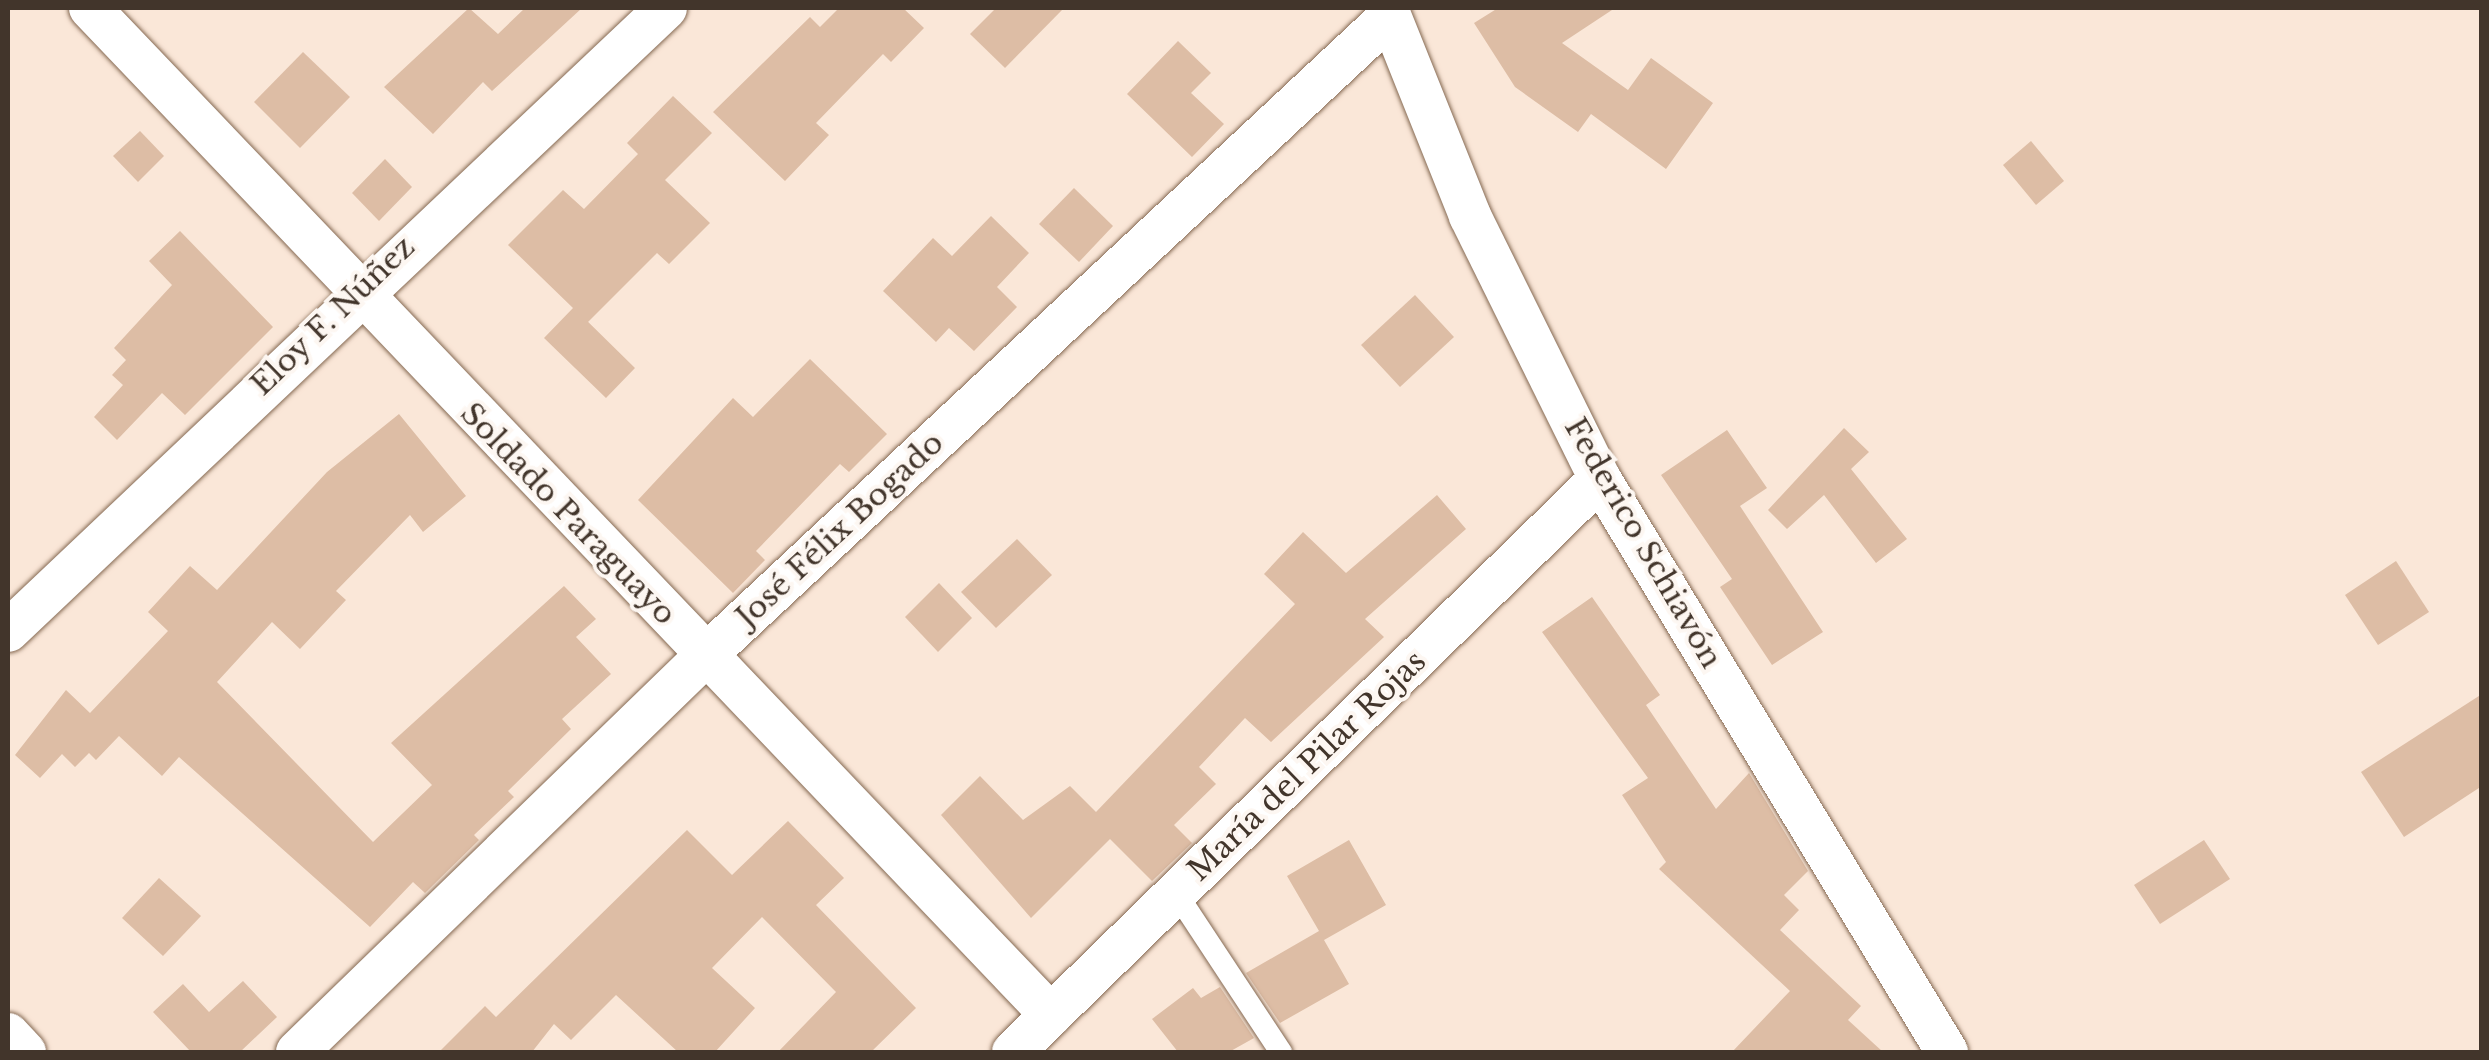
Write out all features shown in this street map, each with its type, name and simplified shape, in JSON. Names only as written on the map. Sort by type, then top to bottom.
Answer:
[{"type":"street","name":"Soldado Paraguayo","points":[[90,8],[354,293],[1052,1015]]},
{"type":"street","name":"Eloy F. Núñez","points":[[8,631],[354,293],[666,8]]},
{"type":"street","name":"Federico Schiavón","points":[[1389,12],[1470,216],[1600,478],[1947,1052]]},
{"type":"street","name":"José Félix Bogado","points":[[297,1052],[705,656],[1389,12]]},
{"type":"street","name":"María del Pilar Rojas","points":[[1013,1052],[1600,478]]},
{"type":"street","points":[[8,1034],[25,1052]]},
{"type":"lane","points":[[1176,893],[1281,1052]]},
{"type":"building","points":[[469,8],[498,34],[525,8],[582,8],[492,91],[483,82],[433,134],[384,87]]},
{"type":"building","points":[[839,8],[903,8],[924,28],[891,62],[883,54],[816,123],[829,135],[785,181],[713,112],[810,17],[820,27]]},
{"type":"building","points":[[996,8],[1064,8],[1005,68],[970,34]]},
{"type":"building","points":[[1498,8],[1615,8],[1562,43],[1628,90],[1651,58],[1713,103],[1666,169],[1591,114],[1578,132],[1515,87],[1474,23]]},
{"type":"building","points":[[1178,41],[1211,73],[1191,93],[1224,124],[1192,157],[1127,94]]},
{"type":"building","points":[[303,52],[350,97],[300,148],[254,102]]},
{"type":"building","points":[[673,96],[712,133],[665,180],[710,223],[669,264],[657,253],[588,322],[635,368],[606,398],[544,338],[573,308],[508,245],[563,190],[584,209],[638,154],[627,143]]},
{"type":"building","points":[[140,131],[164,156],[138,182],[113,156]]},
{"type":"building","points":[[2031,141],[2064,181],[2036,205],[2003,165]]},
{"type":"building","points":[[385,159],[412,187],[379,221],[352,193]]},
{"type":"building","points":[[1074,188],[1113,226],[1079,262],[1039,224]]},
{"type":"building","points":[[991,216],[1029,253],[997,287],[1017,307],[974,351],[949,328],[936,342],[883,291],[933,238],[952,256]]},
{"type":"building","points":[[180,231],[273,327],[185,415],[162,393],[117,440],[94,417],[123,385],[112,375],[126,360],[114,348],[172,285],[149,261]]},
{"type":"building","points":[[1415,295],[1454,337],[1400,387],[1361,345]]},
{"type":"building","points":[[810,359],[887,434],[849,472],[840,464],[756,551],[765,560],[733,593],[638,500],[733,398],[753,417]]},
{"type":"building","points":[[399,414],[466,496],[423,532],[410,515],[336,591],[346,600],[300,649],[272,622],[217,682],[373,842],[432,785],[391,743],[564,586],[596,619],[576,637],[611,674],[562,719],[571,729],[508,791],[514,797],[474,835],[479,840],[425,893],[413,882],[370,927],[179,757],[162,776],[119,736],[96,760],[89,753],[75,767],[62,754],[40,778],[15,755],[66,690],[90,713],[168,631],[148,612],[190,566],[217,590],[327,472]]},
{"type":"building","points":[[1844,428],[1869,452],[1851,469],[1907,539],[1876,563],[1824,495],[1787,529],[1768,510]]},
{"type":"building","points":[[1727,430],[1767,488],[1740,506],[1823,632],[1772,665],[1720,587],[1732,579],[1661,475]]},
{"type":"building","points":[[1437,495],[1466,529],[1365,619],[1384,637],[1271,742],[1245,718],[1199,767],[1216,784],[1174,825],[1192,843],[1152,881],[1110,839],[1031,918],[941,815],[980,776],[1023,820],[1070,786],[1096,812],[1295,604],[1264,574],[1303,532],[1346,573]]},
{"type":"building","points":[[1017,539],[1052,575],[996,628],[961,592]]},
{"type":"building","points":[[2396,561],[2429,612],[2378,645],[2345,595]]},
{"type":"building","points":[[939,583],[972,618],[938,652],[905,617]]},
{"type":"building","points":[[1592,597],[1660,695],[1646,705],[1716,809],[1749,773],[1808,871],[1784,895],[1799,910],[1780,930],[1861,1006],[1848,1020],[1883,1052],[1732,1052],[1790,991],[1659,869],[1666,862],[1622,795],[1648,778],[1542,632]]},
{"type":"building","points":[[2482,694],[2482,786],[2404,837],[2361,772]]},
{"type":"building","points":[[788,821],[844,878],[816,905],[916,1008],[871,1052],[778,1052],[836,992],[762,917],[712,968],[755,1008],[715,1052],[678,1052],[616,995],[571,1040],[554,1024],[532,1052],[439,1052],[485,1006],[496,1017],[687,830],[732,875]]},
{"type":"building","points":[[1349,840],[1386,905],[1324,940],[1349,984],[1280,1023],[1246,973],[1319,931],[1287,876]]},
{"type":"building","points":[[2204,840],[2230,879],[2160,924],[2134,885]]},
{"type":"building","points":[[159,878],[201,916],[163,956],[122,918]]},
{"type":"building","points":[[243,981],[277,1017],[240,1052],[191,1052],[153,1012],[183,984],[209,1012]]},
{"type":"building","points":[[1220,987],[1254,1038],[1229,1052],[1178,1052],[1152,1019],[1193,988],[1201,998]]}]
